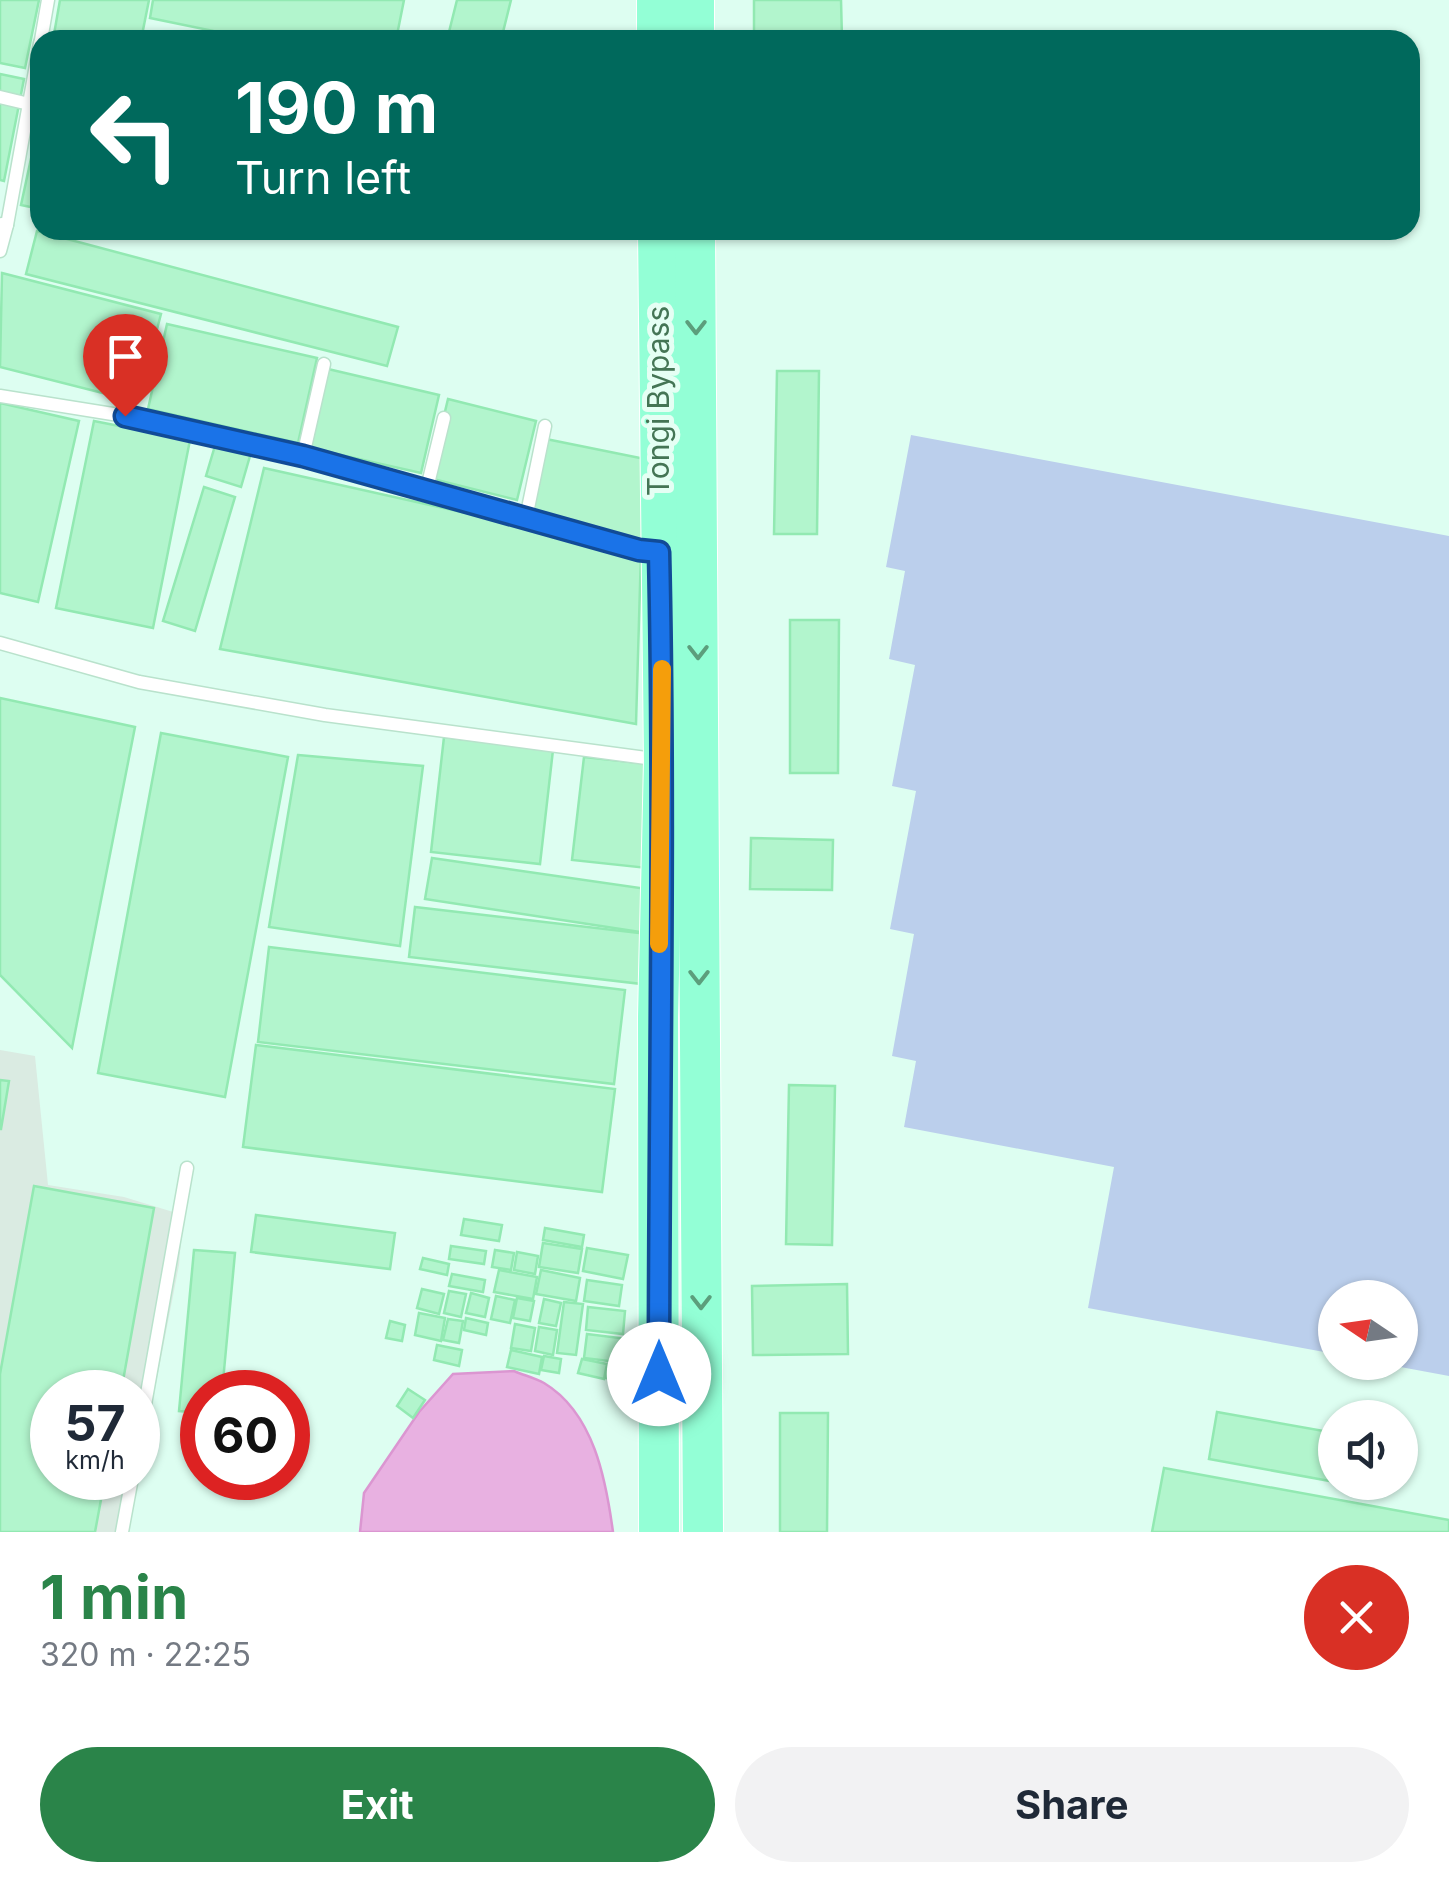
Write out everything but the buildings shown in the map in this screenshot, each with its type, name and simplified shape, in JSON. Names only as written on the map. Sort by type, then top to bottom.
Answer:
[{"type":"main road","points":[[657,0],[658,30]]},
{"type":"main road","points":[[694,0],[694,30]]},
{"type":"main road","name":"Tongi Bypass","points":[[658,240],[664,761],[658,1017],[660,1532]]},
{"type":"main road","points":[[695,240],[702,1532]]},
{"type":"lane","points":[[42,30],[48,0]]},
{"type":"lane","points":[[0,98],[29,104]]},
{"type":"lane","points":[[0,251],[30,98]]},
{"type":"lane","points":[[303,456],[324,364]]},
{"type":"lane","points":[[0,396],[125,416],[303,456],[639,550],[659,552]]},
{"type":"lane","points":[[426,492],[444,418]]},
{"type":"lane","points":[[526,518],[544,426]]},
{"type":"lane","points":[[0,643],[140,682],[288,708],[664,761]]},
{"type":"lane","points":[[151,1370],[187,1168]]},
{"type":"lane","points":[[122,1532],[128,1500]]},
{"type":"shaded area","points":[[911,435],[1449,536],[1449,1376],[1418,1370],[1418,1280],[1318,1280],[1318,1351],[1088,1308],[1114,1167],[904,1127],[916,1061],[892,1056],[914,934],[890,929],[916,791],[892,786],[915,665],[889,659],[905,571],[886,567]]},
{"type":"shaded area","points":[[0,1050],[35,1056],[48,1185],[124,1197],[183,1215],[179,1265],[159,1370],[30,1370],[30,1500],[133,1500],[127,1532],[0,1532]]},
{"type":"shaded area","points":[[514,1371],[544,1383],[575,1412],[595,1449],[613,1532],[360,1532],[364,1493],[419,1412],[453,1374]]},
{"type":"slow traffic","points":[[659,944],[664,761],[662,669]]},
{"type":"route","points":[[125,416],[303,456],[639,550],[659,552],[664,761],[658,1017],[659,1374]]}]
